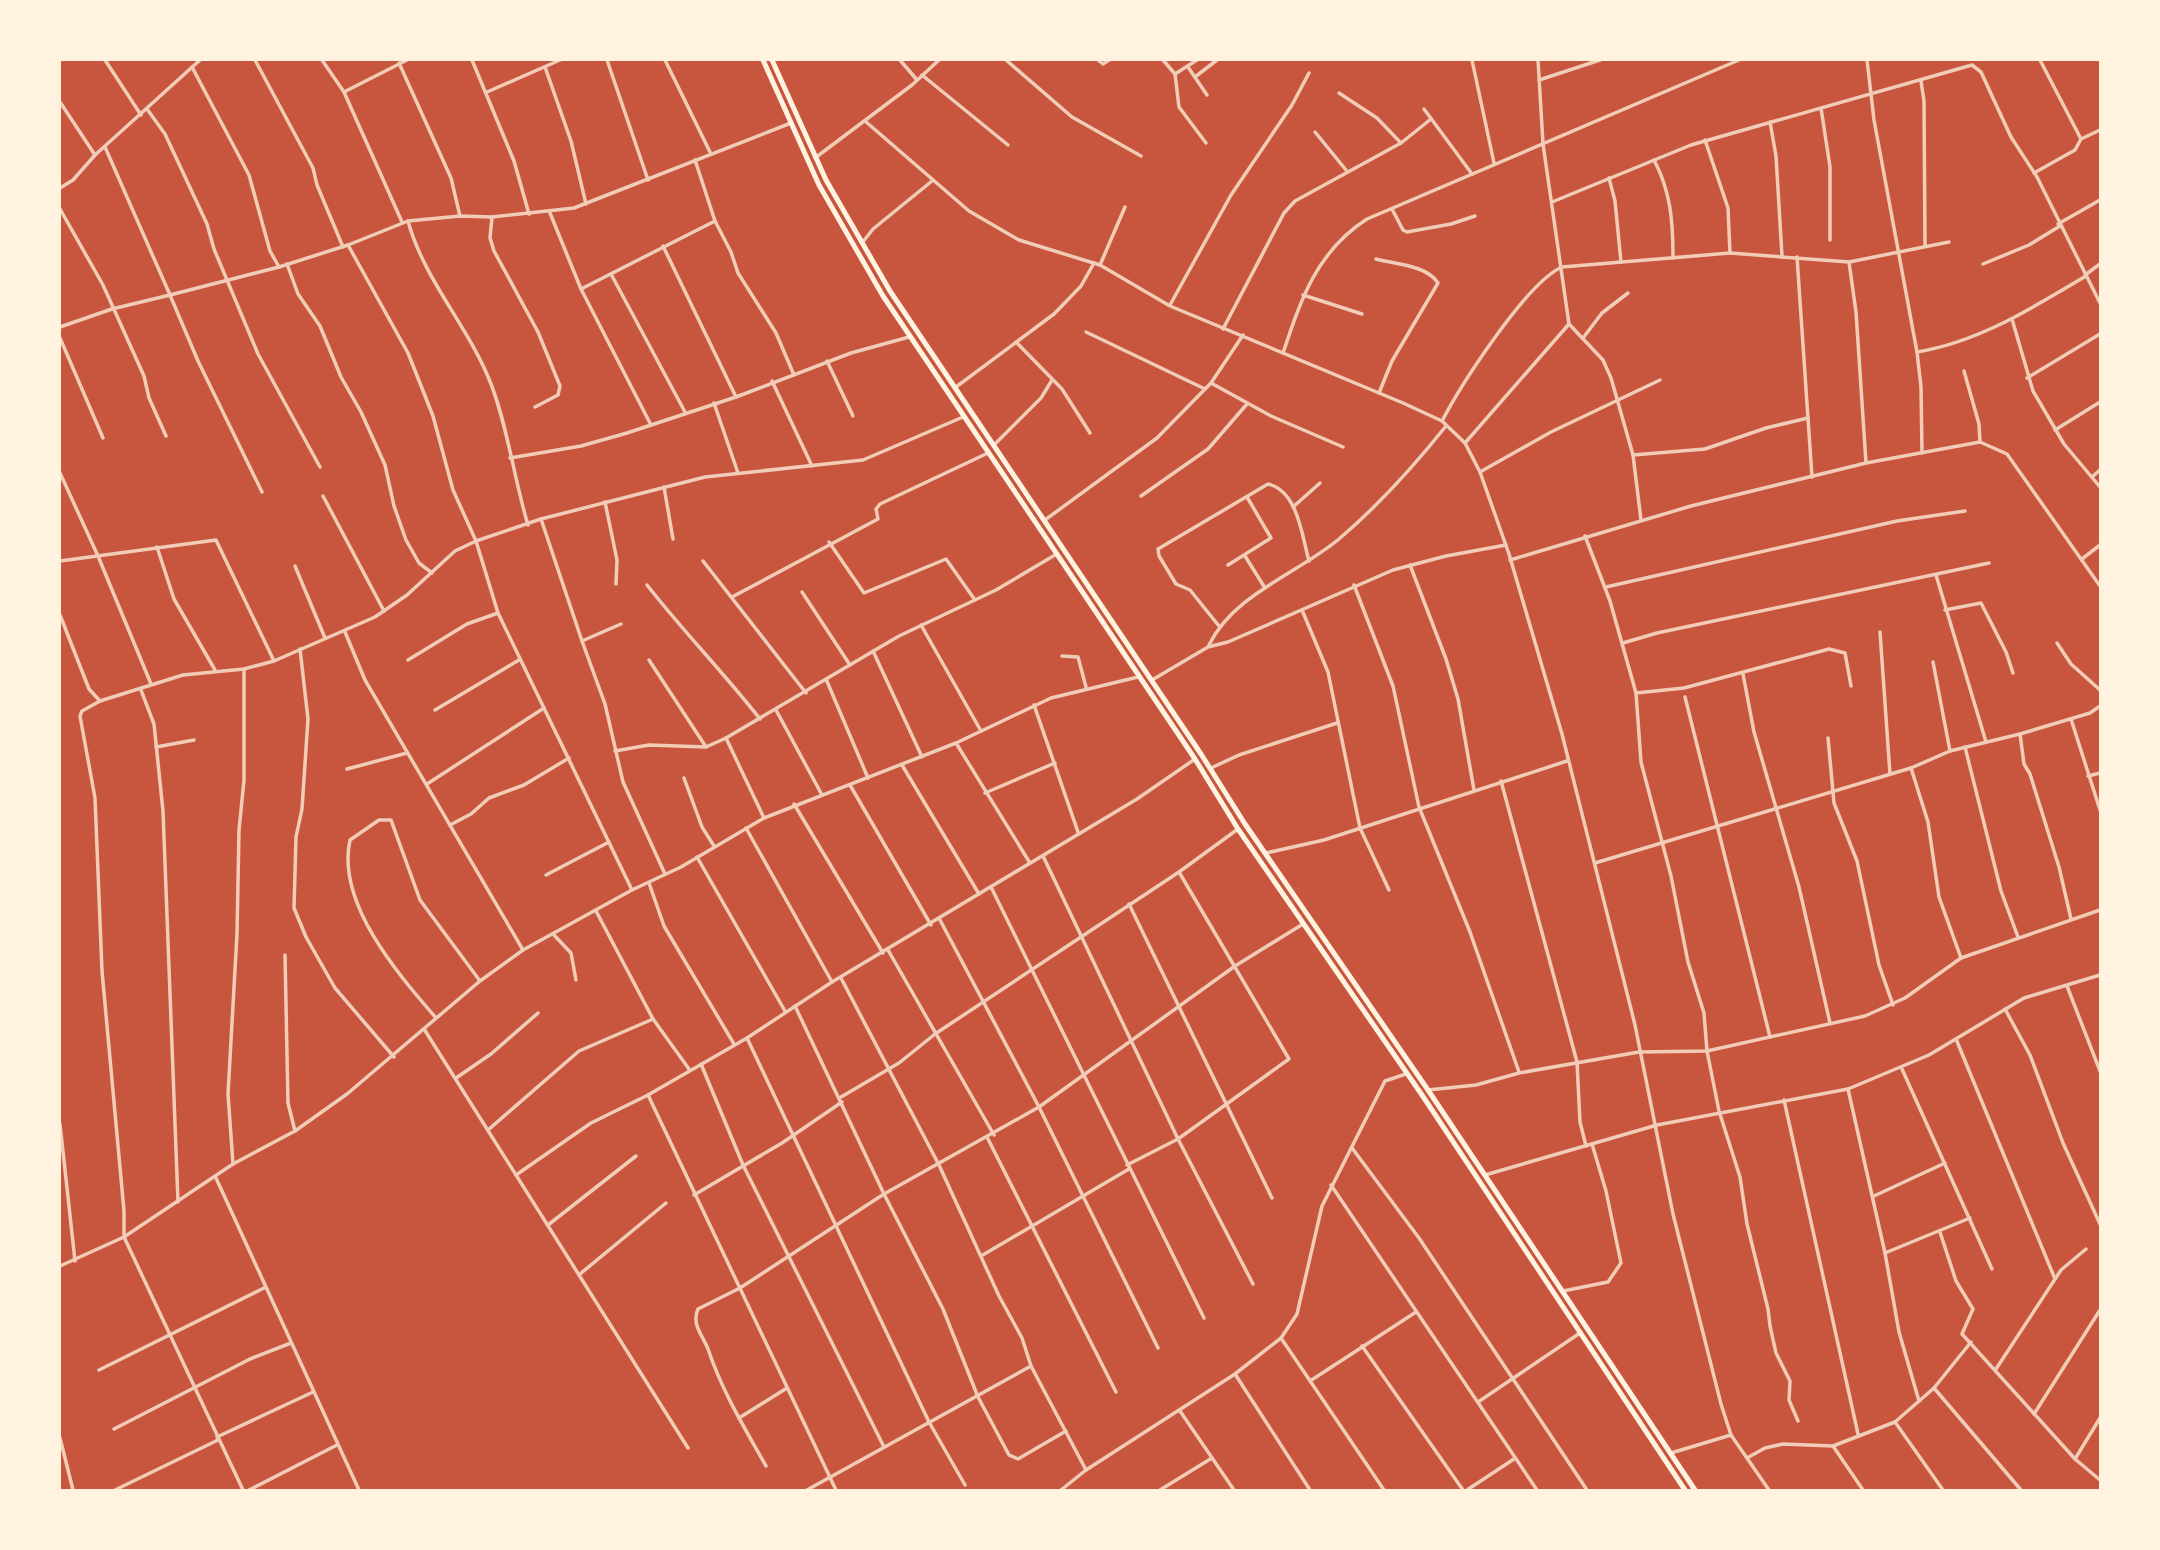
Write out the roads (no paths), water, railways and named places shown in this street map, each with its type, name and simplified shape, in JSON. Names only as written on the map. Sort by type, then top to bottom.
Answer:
[{"type":"highway","points":[[763,60],[819,185],[909,337],[989,452],[1055,555],[1195,759],[1238,829],[1305,923],[1685,1490]]},
{"type":"highway","points":[[772,60],[816,158],[862,243],[954,389],[1695,1490]]},
{"type":"street","points":[[105,60],[141,115]]},
{"type":"street","points":[[60,188],[73,180],[96,155],[200,60]]},
{"type":"street","points":[[255,60],[313,168],[317,185],[345,246],[408,353],[433,416],[453,489],[476,541],[498,613],[632,890]]},
{"type":"street","points":[[322,60],[344,92],[402,222]]},
{"type":"street","points":[[344,92],[407,60]]},
{"type":"street","points":[[472,60],[514,160],[529,214]]},
{"type":"street","points":[[487,92],[560,60]]},
{"type":"street","points":[[607,60],[649,180]]},
{"type":"street","points":[[665,60],[710,153]]},
{"type":"street","points":[[900,60],[917,80]]},
{"type":"street","points":[[816,158],[939,60]]},
{"type":"street","points":[[1006,60],[1072,117],[1141,156]]},
{"type":"street","points":[[1098,60],[1103,64],[1110,60]]},
{"type":"street","points":[[1163,60],[1175,74],[1175,95],[1179,107],[1206,144]]},
{"type":"street","points":[[1175,74],[1198,60],[1207,68]]},
{"type":"street","points":[[1195,77],[1217,60]]},
{"type":"street","points":[[1472,60],[1494,163]]},
{"type":"street","points":[[1538,60],[1543,144],[1569,324],[1603,360],[1619,400],[1633,455],[1641,520]]},
{"type":"street","points":[[1538,80],[1599,60]]},
{"type":"street","points":[[1283,353],[1313,273],[1341,237],[1367,219],[1739,60]]},
{"type":"street","points":[[1867,60],[1917,352],[1921,387],[1922,453]]},
{"type":"street","points":[[2040,60],[2081,139]]},
{"type":"street","points":[[399,63],[452,178],[460,216]]},
{"type":"street","points":[[192,66],[249,175],[270,250],[279,267]]},
{"type":"street","points":[[1552,202],[1706,141],[1871,92],[1921,81],[1954,69],[1977,66],[2011,137],[2034,173],[2101,303]]},
{"type":"street","points":[[545,67],[571,141],[586,205]]},
{"type":"street","points":[[1188,67],[1207,94]]},
{"type":"street","points":[[1170,306],[1231,195],[1292,105],[1309,73]]},
{"type":"street","points":[[922,75],[1008,145]]},
{"type":"street","points":[[1921,81],[1924,101],[1925,245]]},
{"type":"street","points":[[1339,93],[1377,118],[1401,143]]},
{"type":"street","points":[[60,102],[96,155]]},
{"type":"street","points":[[1821,108],[1830,167],[1830,240]]},
{"type":"street","points":[[148,109],[165,134],[229,279],[258,354],[320,467]]},
{"type":"street","points":[[1424,109],[1472,174]]},
{"type":"street","points":[[1223,329],[1284,213],[1309,191],[1401,143],[1432,119]]},
{"type":"street","points":[[864,121],[969,211],[1020,240],[1100,265],[1170,306],[1378,393],[1444,424],[1465,443],[1480,471],[1506,545],[1562,734],[1657,1125],[1673,1214],[1731,1435],[1769,1490]]},
{"type":"street","points":[[1769,122],[1776,156],[1782,256]]},
{"type":"street","points":[[60,327],[112,309],[279,267],[345,246],[402,222],[460,216],[550,213],[586,205],[710,153],[791,123]]},
{"type":"street","points":[[2034,173],[2075,150],[2081,139],[2101,130]]},
{"type":"street","points":[[1315,132],[1346,170]]},
{"type":"street","points":[[1706,141],[1728,208],[1730,253]]},
{"type":"street","points":[[105,148],[198,361],[262,492]]},
{"type":"street","points":[[695,160],[715,221],[738,273],[775,333],[793,375]]},
{"type":"street","points":[[1654,160],[1667,184],[1671,203],[1673,258]]},
{"type":"street","points":[[1609,178],[1615,201],[1620,262]]},
{"type":"street","points":[[862,243],[873,229],[932,181]]},
{"type":"street","points":[[1983,264],[2018,251],[2101,200]]},
{"type":"street","points":[[1100,265],[1125,206]]},
{"type":"street","points":[[60,209],[96,272],[144,376],[149,398],[166,436]]},
{"type":"street","points":[[1392,209],[1407,232],[1451,224],[1475,216]]},
{"type":"street","points":[[550,213],[581,289],[651,425]]},
{"type":"street","points":[[492,217],[490,238],[494,251],[538,332],[560,386],[558,395],[535,407]]},
{"type":"street","points":[[408,221],[417,251],[459,321],[492,385],[528,525]]},
{"type":"street","points":[[581,289],[715,221]]},
{"type":"street","points":[[1208,647],[1219,626],[1265,588],[1339,539],[1389,492],[1444,424],[1459,390],[1492,342],[1547,276],[1562,267],[1730,253],[1849,262],[1949,242]]},
{"type":"street","points":[[663,246],[736,397]]},
{"type":"street","points":[[1797,257],[1812,477]]},
{"type":"street","points":[[1376,259],[1412,266],[1435,278],[1438,283],[1392,361],[1378,393]]},
{"type":"street","points":[[1849,262],[1856,312],[1866,463]]},
{"type":"street","points":[[954,389],[1055,314],[1081,286],[1094,263]]},
{"type":"street","points":[[287,264],[298,295],[320,326],[341,377],[361,412],[385,465],[394,506],[406,540],[419,564],[432,573]]},
{"type":"street","points":[[1917,352],[1947,347],[2012,319],[2101,264]]},
{"type":"street","points":[[611,274],[685,412]]},
{"type":"street","points":[[1583,338],[1602,313],[1628,293]]},
{"type":"street","points":[[1303,295],[1362,314]]},
{"type":"street","points":[[2012,319],[2027,378],[2055,430],[2101,487]]},
{"type":"street","points":[[1465,443],[1569,324]]},
{"type":"street","points":[[1086,332],[1205,389]]},
{"type":"street","points":[[2027,378],[2101,334]]},
{"type":"street","points":[[1043,522],[1157,438],[1211,383],[1243,335]]},
{"type":"street","points":[[510,458],[581,446],[651,425],[736,397],[827,361],[909,337]]},
{"type":"street","points":[[60,338],[103,438]]},
{"type":"street","points":[[1016,342],[1071,400],[1090,433]]},
{"type":"street","points":[[827,361],[853,416]]},
{"type":"street","points":[[1964,371],[1979,425],[1980,442]]},
{"type":"street","points":[[994,445],[1041,398],[1052,380]]},
{"type":"street","points":[[1480,471],[1551,432],[1660,380]]},
{"type":"street","points":[[772,381],[813,466]]},
{"type":"street","points":[[1211,383],[1247,404],[1343,447]]},
{"type":"street","points":[[2055,430],[2101,402]]},
{"type":"street","points":[[714,403],[738,473]]},
{"type":"street","points":[[1141,496],[1208,449],[1247,404]]},
{"type":"street","points":[[243,1490],[124,1237],[124,1211],[102,971],[95,799],[80,716],[100,701],[141,690],[151,684],[183,674],[244,668],[274,661],[345,632],[384,611],[458,549],[476,541],[541,519],[664,487],[738,473],[863,460],[963,417]]},
{"type":"street","points":[[1633,455],[1705,449],[1766,428],[1808,418]]},
{"type":"street","points":[[1510,560],[1641,520],[1866,463],[1980,442],[2007,454],[2101,586]]},
{"type":"street","points":[[732,597],[829,542],[878,519],[876,509],[880,504],[989,452]]},
{"type":"street","points":[[2092,477],[2101,470]]},
{"type":"street","points":[[60,473],[151,684]]},
{"type":"street","points":[[1293,507],[1320,482]]},
{"type":"street","points":[[1219,626],[1191,590],[1176,584],[1159,556],[1158,549],[1265,485],[1272,485],[1284,492],[1293,507],[1309,561]]},
{"type":"street","points":[[664,487],[673,540]]},
{"type":"street","points":[[323,496],[384,611]]},
{"type":"street","points":[[1228,565],[1271,538],[1247,497]]},
{"type":"street","points":[[606,502],[617,560],[616,584]]},
{"type":"street","points":[[1605,587],[1897,521],[1965,511]]},
{"type":"street","points":[[541,519],[605,704],[623,782],[665,874]]},
{"type":"street","points":[[1585,536],[1605,587],[1636,693],[1641,762],[1688,962],[1704,1013],[1707,1051],[1720,1111],[1740,1177],[1747,1224],[1776,1353],[1790,1381],[1789,1400],[1798,1421]]},
{"type":"street","points":[[60,561],[216,540],[274,661]]},
{"type":"street","points":[[829,542],[864,593],[946,559],[975,600]]},
{"type":"street","points":[[1152,680],[1208,647],[1354,585],[1410,565],[1506,545]]},
{"type":"street","points":[[2082,559],[2101,545]]},
{"type":"street","points":[[157,547],[174,599],[215,670]]},
{"type":"street","points":[[615,751],[649,745],[706,747],[760,720],[873,651],[975,600],[1055,555]]},
{"type":"street","points":[[1245,556],[1265,588]]},
{"type":"street","points":[[703,561],[806,693]]},
{"type":"street","points":[[1623,643],[1989,563]]},
{"type":"street","points":[[1410,565],[1447,659],[1458,699],[1474,790]]},
{"type":"street","points":[[295,566],[325,638]]},
{"type":"street","points":[[1936,575],[1986,742]]},
{"type":"street","points":[[647,584],[677,622],[722,669],[760,720]]},
{"type":"street","points":[[1354,585],[1393,686],[1419,807],[1470,932],[1519,1073]]},
{"type":"street","points":[[802,592],[850,665]]},
{"type":"street","points":[[1945,610],[1975,601],[1981,603],[2006,652],[2013,673]]},
{"type":"street","points":[[1302,609],[1328,672],[1360,828],[1389,890]]},
{"type":"street","points":[[408,660],[467,624],[498,613]]},
{"type":"street","points":[[60,615],[89,689],[100,701]]},
{"type":"street","points":[[582,641],[621,624]]},
{"type":"street","points":[[921,625],[981,731]]},
{"type":"street","points":[[345,632],[365,680],[523,950]]},
{"type":"street","points":[[1880,632],[1890,774]]},
{"type":"street","points":[[2057,643],[2071,664],[2101,690]]},
{"type":"street","points":[[300,649],[308,698],[308,719],[302,808],[296,837],[294,908],[306,937],[335,988],[394,1057]]},
{"type":"street","points":[[1636,693],[1684,688],[1837,649],[1845,653],[1852,687]]},
{"type":"street","points":[[873,651],[922,757]]},
{"type":"street","points":[[1062,656],[1078,657],[1086,687]]},
{"type":"street","points":[[435,710],[519,660]]},
{"type":"street","points":[[649,660],[706,747]]},
{"type":"street","points":[[1933,662],[1950,751]]},
{"type":"street","points":[[233,1164],[228,1094],[237,934],[239,830],[244,780],[244,668]]},
{"type":"street","points":[[1743,674],[1754,732],[1800,887],[1830,1023]]},
{"type":"street","points":[[60,1266],[124,1237],[216,1178],[233,1164],[295,1132],[394,1057],[480,981],[552,933],[794,804],[956,743],[1034,705],[1086,687],[1139,677]]},
{"type":"street","points":[[826,679],[868,778]]},
{"type":"street","points":[[141,690],[153,724],[156,747],[167,902],[178,1202]]},
{"type":"street","points":[[1685,697],[1770,1037]]},
{"type":"street","points":[[1034,705],[1078,832]]},
{"type":"street","points":[[1594,863],[1775,806],[1911,768],[1950,751],[2071,719],[2101,706]]},
{"type":"street","points":[[427,784],[544,708]]},
{"type":"street","points":[[776,710],[822,795]]},
{"type":"street","points":[[2071,719],[2101,810]]},
{"type":"street","points":[[1210,768],[1239,755],[1338,723]]},
{"type":"street","points":[[2020,734],[2024,764],[2030,774],[2055,855],[2071,919]]},
{"type":"street","points":[[726,738],[764,818]]},
{"type":"street","points":[[1828,738],[1832,791],[1839,819],[1857,861],[1879,965],[1893,1004]]},
{"type":"street","points":[[156,747],[194,740]]},
{"type":"street","points":[[956,743],[1030,863]]},
{"type":"street","points":[[1965,747],[2001,891],[2018,937]]},
{"type":"street","points":[[347,769],[407,752]]},
{"type":"street","points":[[450,825],[471,814],[489,799],[524,785],[569,758]]},
{"type":"street","points":[[516,1175],[591,1123],[648,1095],[747,1038],[832,982],[940,920],[1078,832],[1137,799],[1195,759]]},
{"type":"street","points":[[1266,853],[1360,828],[1567,761]]},
{"type":"street","points":[[985,793],[1055,763]]},
{"type":"street","points":[[902,765],[979,894]]},
{"type":"street","points":[[1911,768],[1928,822],[1939,897],[1961,958]]},
{"type":"street","points":[[2088,776],[2101,773]]},
{"type":"street","points":[[684,778],[702,827],[715,846]]},
{"type":"street","points":[[1501,781],[1577,1062],[1580,1122],[1586,1146]]},
{"type":"street","points":[[850,785],[931,925]]},
{"type":"street","points":[[794,804],[883,953]]},
{"type":"street","points":[[436,1018],[400,976],[373,936],[351,877],[350,840],[379,820],[391,820],[420,900],[480,981]]},
{"type":"street","points":[[746,828],[832,982]]},
{"type":"street","points":[[694,1195],[793,1135],[935,1034],[1033,971],[1238,829]]},
{"type":"street","points":[[546,875],[609,842]]},
{"type":"street","points":[[1043,856],[1178,1139],[1253,1284]]},
{"type":"street","points":[[696,857],[785,1012]]},
{"type":"street","points":[[981,1256],[1178,1139],[1289,1059],[1179,872]]},
{"type":"street","points":[[649,883],[664,926],[734,1044]]},
{"type":"street","points":[[991,887],[1204,1318]]},
{"type":"street","points":[[1129,904],[1272,1198]]},
{"type":"street","points":[[1428,1090],[1476,1085],[1519,1073],[1639,1052],[1707,1051],[1865,1016],[1893,1004],[1961,958],[2101,910]]},
{"type":"street","points":[[596,911],[653,1019],[689,1069]]},
{"type":"street","points":[[940,920],[1039,1107],[1158,1349]]},
{"type":"street","points":[[766,1466],[717,1379],[695,1317],[698,1309],[740,1288],[884,1194],[988,1139],[1039,1107],[1235,966],[1305,923]]},
{"type":"street","points":[[552,933],[571,953],[576,980]]},
{"type":"street","points":[[888,950],[994,1135]]},
{"type":"street","points":[[285,955],[288,1103],[295,1132]]},
{"type":"street","points":[[1485,1175],[1657,1125],[1848,1089],[1902,1069],[2038,992],[2101,975]]},
{"type":"street","points":[[841,978],[939,1165],[1022,1338],[1031,1366],[1086,1470]]},
{"type":"street","points":[[2067,986],[2101,1071]]},
{"type":"street","points":[[796,1006],[884,1194],[943,1309],[978,1397],[1014,1459],[1066,1431]]},
{"type":"street","points":[[2005,1009],[2030,1055],[2063,1143],[2100,1224]]},
{"type":"street","points":[[456,1079],[491,1054],[538,1013]]},
{"type":"street","points":[[488,1130],[579,1051],[653,1019]]},
{"type":"street","points":[[424,1028],[688,1448]]},
{"type":"street","points":[[747,1038],[929,1422],[965,1485]]},
{"type":"street","points":[[1956,1039],[2055,1279]]},
{"type":"street","points":[[701,1064],[743,1165],[884,1447]]},
{"type":"street","points":[[1902,1069],[1992,1269]]},
{"type":"street","points":[[1061,1490],[1068,1488],[1086,1470],[1235,1374],[1281,1338],[1297,1314],[1310,1264],[1314,1234],[1331,1185],[1385,1082],[1406,1074]]},
{"type":"street","points":[[1848,1089],[1885,1253],[1899,1332],[1919,1401]]},
{"type":"street","points":[[648,1095],[836,1490]]},
{"type":"street","points":[[1784,1100],[1858,1434]]},
{"type":"street","points":[[60,1124],[75,1261]]},
{"type":"street","points":[[988,1139],[1116,1392]]},
{"type":"street","points":[[1563,1291],[1608,1282],[1620,1264],[1606,1191],[1592,1144]]},
{"type":"street","points":[[1352,1148],[1419,1238],[1587,1490]]},
{"type":"street","points":[[548,1225],[636,1156]]},
{"type":"street","points":[[1873,1196],[1945,1163]]},
{"type":"street","points":[[216,1178],[359,1490]]},
{"type":"street","points":[[1331,1185],[1537,1490]]},
{"type":"street","points":[[580,1274],[666,1203]]},
{"type":"street","points":[[1885,1253],[1970,1218]]},
{"type":"street","points":[[1940,1232],[1956,1281],[1973,1308],[1962,1331],[2075,1459],[2101,1480]]},
{"type":"street","points":[[1996,1369],[2061,1270],[2086,1249]]},
{"type":"street","points":[[100,1370],[265,1287]]},
{"type":"street","points":[[2034,1413],[2101,1310]]},
{"type":"street","points":[[1310,1381],[1416,1312]]},
{"type":"street","points":[[1478,1402],[1581,1333]]},
{"type":"street","points":[[1281,1338],[1384,1490]]},
{"type":"street","points":[[1747,1458],[1765,1448],[1783,1444],[1833,1446],[1858,1434],[1895,1422],[1934,1388],[1971,1342]]},
{"type":"street","points":[[114,1429],[194,1387],[291,1343]]},
{"type":"street","points":[[1362,1346],[1465,1490],[1514,1459]]},
{"type":"street","points":[[807,1490],[1031,1366]]},
{"type":"street","points":[[1235,1374],[1310,1490]]},
{"type":"street","points":[[739,1418],[787,1388]]},
{"type":"street","points":[[1934,1388],[2021,1490]]},
{"type":"street","points":[[115,1490],[313,1391]]},
{"type":"street","points":[[1180,1411],[1234,1490]]},
{"type":"street","points":[[2075,1459],[2101,1418]]},
{"type":"street","points":[[1895,1422],[1943,1490]]},
{"type":"street","points":[[1671,1453],[1731,1435]]},
{"type":"street","points":[[60,1438],[73,1490]]},
{"type":"street","points":[[249,1490],[338,1445]]},
{"type":"street","points":[[1833,1446],[1863,1490]]},
{"type":"street","points":[[1160,1490],[1212,1458]]}]
